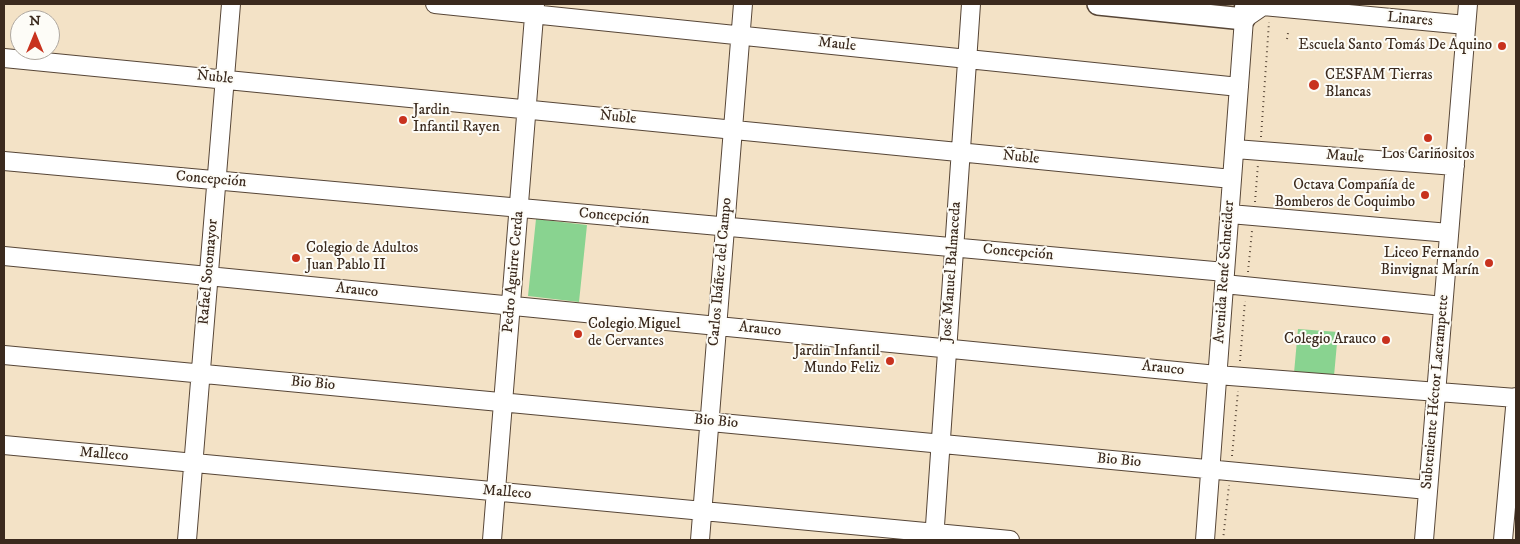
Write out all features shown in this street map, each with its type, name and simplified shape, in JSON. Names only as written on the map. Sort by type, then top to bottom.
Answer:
[{"type":"main road","name":"Linares","points":[[1098,4],[1253,8]]},
{"type":"street","name":"Rafael Sotomayor","points":[[186,540],[231,4]]},
{"type":"street","name":"Maule","points":[[435,4],[535,9],[740,35],[1239,87]]},
{"type":"street","name":"Carlos Ibáñez del Campo","points":[[700,540],[742,4]]},
{"type":"street","name":"José Manuel Balmaceda","points":[[934,537],[972,4]]},
{"type":"street","name":"Subteniente Héctor Lacrampette","points":[[1424,540],[1468,4]]},
{"type":"street","name":"Linares","points":[[1253,8],[1466,25]]},
{"type":"street","name":"Avenida René Schneider","points":[[1205,540],[1239,87],[1253,8]]},
{"type":"street","name":"Pedro Aguirre Cerda","points":[[492,540],[535,9]]},
{"type":"street","name":"Ñuble","points":[[4,58],[1232,179]]},
{"type":"street","name":"Maule","points":[[1234,149],[1455,166]]},
{"type":"street","name":"Concepción","points":[[4,161],[954,248],[1225,278],[1443,306]]},
{"type":"street","points":[[1230,214],[1449,233]]},
{"type":"street","name":"Arauco","points":[[4,256],[1218,375],[1436,390],[1516,398]]},
{"type":"street","name":"Bio Bio","points":[[4,355],[1428,490]]},
{"type":"street","points":[[1504,540],[1512,481],[1516,398]]},
{"type":"street","name":"Malleco","points":[[4,445],[702,511],[934,537],[1010,540]]},
{"type":"path","points":[[1287,39],[1288,33]]},
{"type":"green space","points":[[536,219],[587,225],[579,302],[528,296]]},
{"type":"green space","points":[[1298,329],[1338,332],[1334,376],[1294,373]]},
{"type":"place","name":"Escuela Santo Tomás De Aquino","points":[[1502,46]]},
{"type":"place","name":"CESFAM Tierras Blancas","points":[[1314,85]]},
{"type":"place","name":"Jardin Infantil Rayen","points":[[403,120]]},
{"type":"place","name":"Los Cariñositos","points":[[1428,138]]},
{"type":"place","name":"Octava Compañía de Bomberos de Coquimbo","points":[[1425,195]]},
{"type":"place","name":"Colegio de Adultos Juan Pablo II","points":[[296,258]]},
{"type":"place","name":"Liceo Fernando Binvignat Marín","points":[[1489,263]]},
{"type":"place","name":"Colegio Miguel de Cervantes","points":[[578,334]]},
{"type":"place","name":"Colegio Arauco","points":[[1386,340]]},
{"type":"place","name":"Jardin Infantil Mundo Feliz","points":[[890,361]]}]
